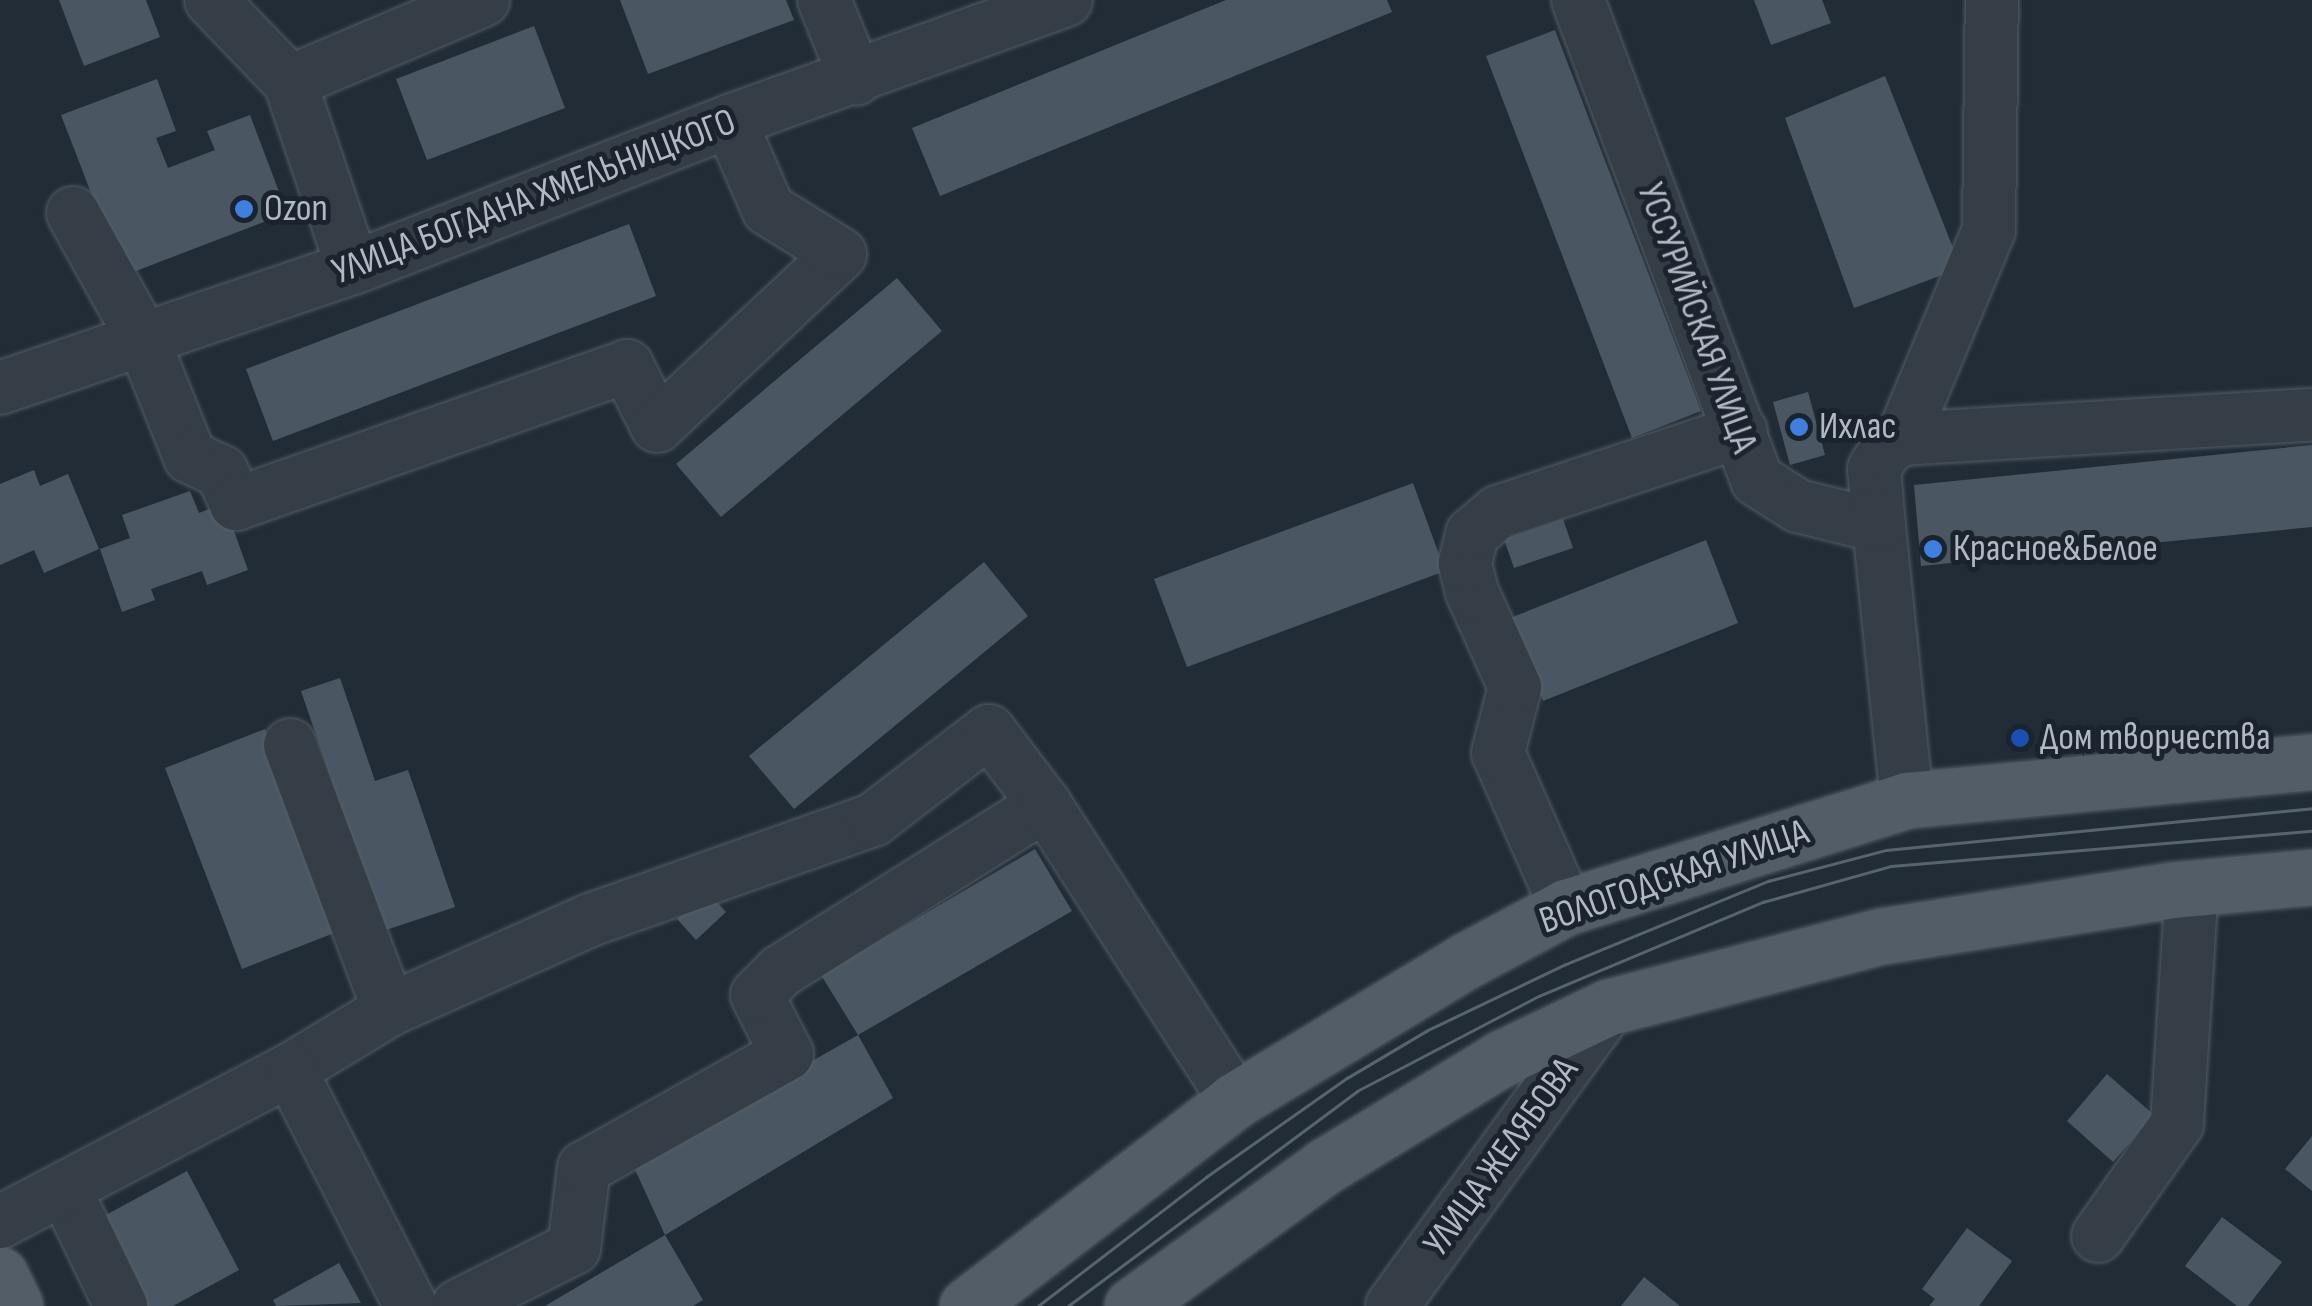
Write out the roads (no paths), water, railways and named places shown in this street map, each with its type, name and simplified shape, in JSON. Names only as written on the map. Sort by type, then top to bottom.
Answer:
[{"type":"main road","name":"ВОЛОГОДСКАЯ УЛИЦА","points":[[967,1306],[1235,1100],[1468,959],[1566,907],[1907,800],[2312,762]]},
{"type":"main road","points":[[1132,1306],[1327,1165],[1502,1058],[1609,1008],[1882,936],[2192,888],[2312,876]]},
{"type":"main road","points":[[0,1275],[15,1306]]},
{"type":"street","points":[[210,0],[290,82],[353,268]]},
{"type":"street","points":[[824,0],[856,79]]},
{"type":"street","name":"УЛИЦА БОГДАНА ХМЕЛЬНИЦКОГО","points":[[0,388],[142,336],[353,268],[730,121],[856,79],[1066,0]]},
{"type":"street","name":"УССУРИЙСКАЯ УЛИЦА","points":[[1578,0],[1758,480],[1779,497],[1879,526]]},
{"type":"street","points":[[1902,439],[1989,230],[1992,0]]},
{"type":"street","points":[[290,82],[478,1]]},
{"type":"street","points":[[73,212],[142,336],[190,457],[222,472],[236,504],[627,366],[657,426],[840,254],[768,209],[730,121]]},
{"type":"street","points":[[1907,800],[1874,468],[1886,449],[1902,439],[2312,415]]},
{"type":"street","points":[[1566,907],[1498,753],[1515,687],[1472,592],[1464,564],[1472,534],[1498,512],[1741,432]]},
{"type":"street","points":[[0,1222],[290,1070],[389,1010],[590,920],[873,820],[989,731],[1045,805],[1235,1100]]},
{"type":"street","points":[[290,745],[389,1010]]},
{"type":"street","points":[[458,1306],[574,1248],[584,1168],[787,1054],[756,995],[781,971],[1045,805]]},
{"type":"street","points":[[2098,1236],[2177,1124],[2192,888]]},
{"type":"street","name":"УЛИЦА ЖЕЛЯБОВА","points":[[1392,1306],[1609,1008]]},
{"type":"street","points":[[290,1070],[411,1306]]},
{"type":"street","points":[[65,1190],[121,1306]]},
{"type":"tram line","points":[[1038,1306],[1206,1177],[1347,1078],[1426,1031],[1564,965],[1768,881],[1886,850],[2312,808]]},
{"type":"tram line","points":[[1068,1306],[1357,1091],[1539,996],[1763,902],[1891,866],[2312,831]]},
{"type":"place","name":"Ozon","points":[[244,209]]},
{"type":"place","name":"Ихлас","points":[[1799,427]]},
{"type":"place","name":"Красное&Белое","points":[[1933,549]]},
{"type":"place","name":"Дом творчества","points":[[2020,738]]}]
